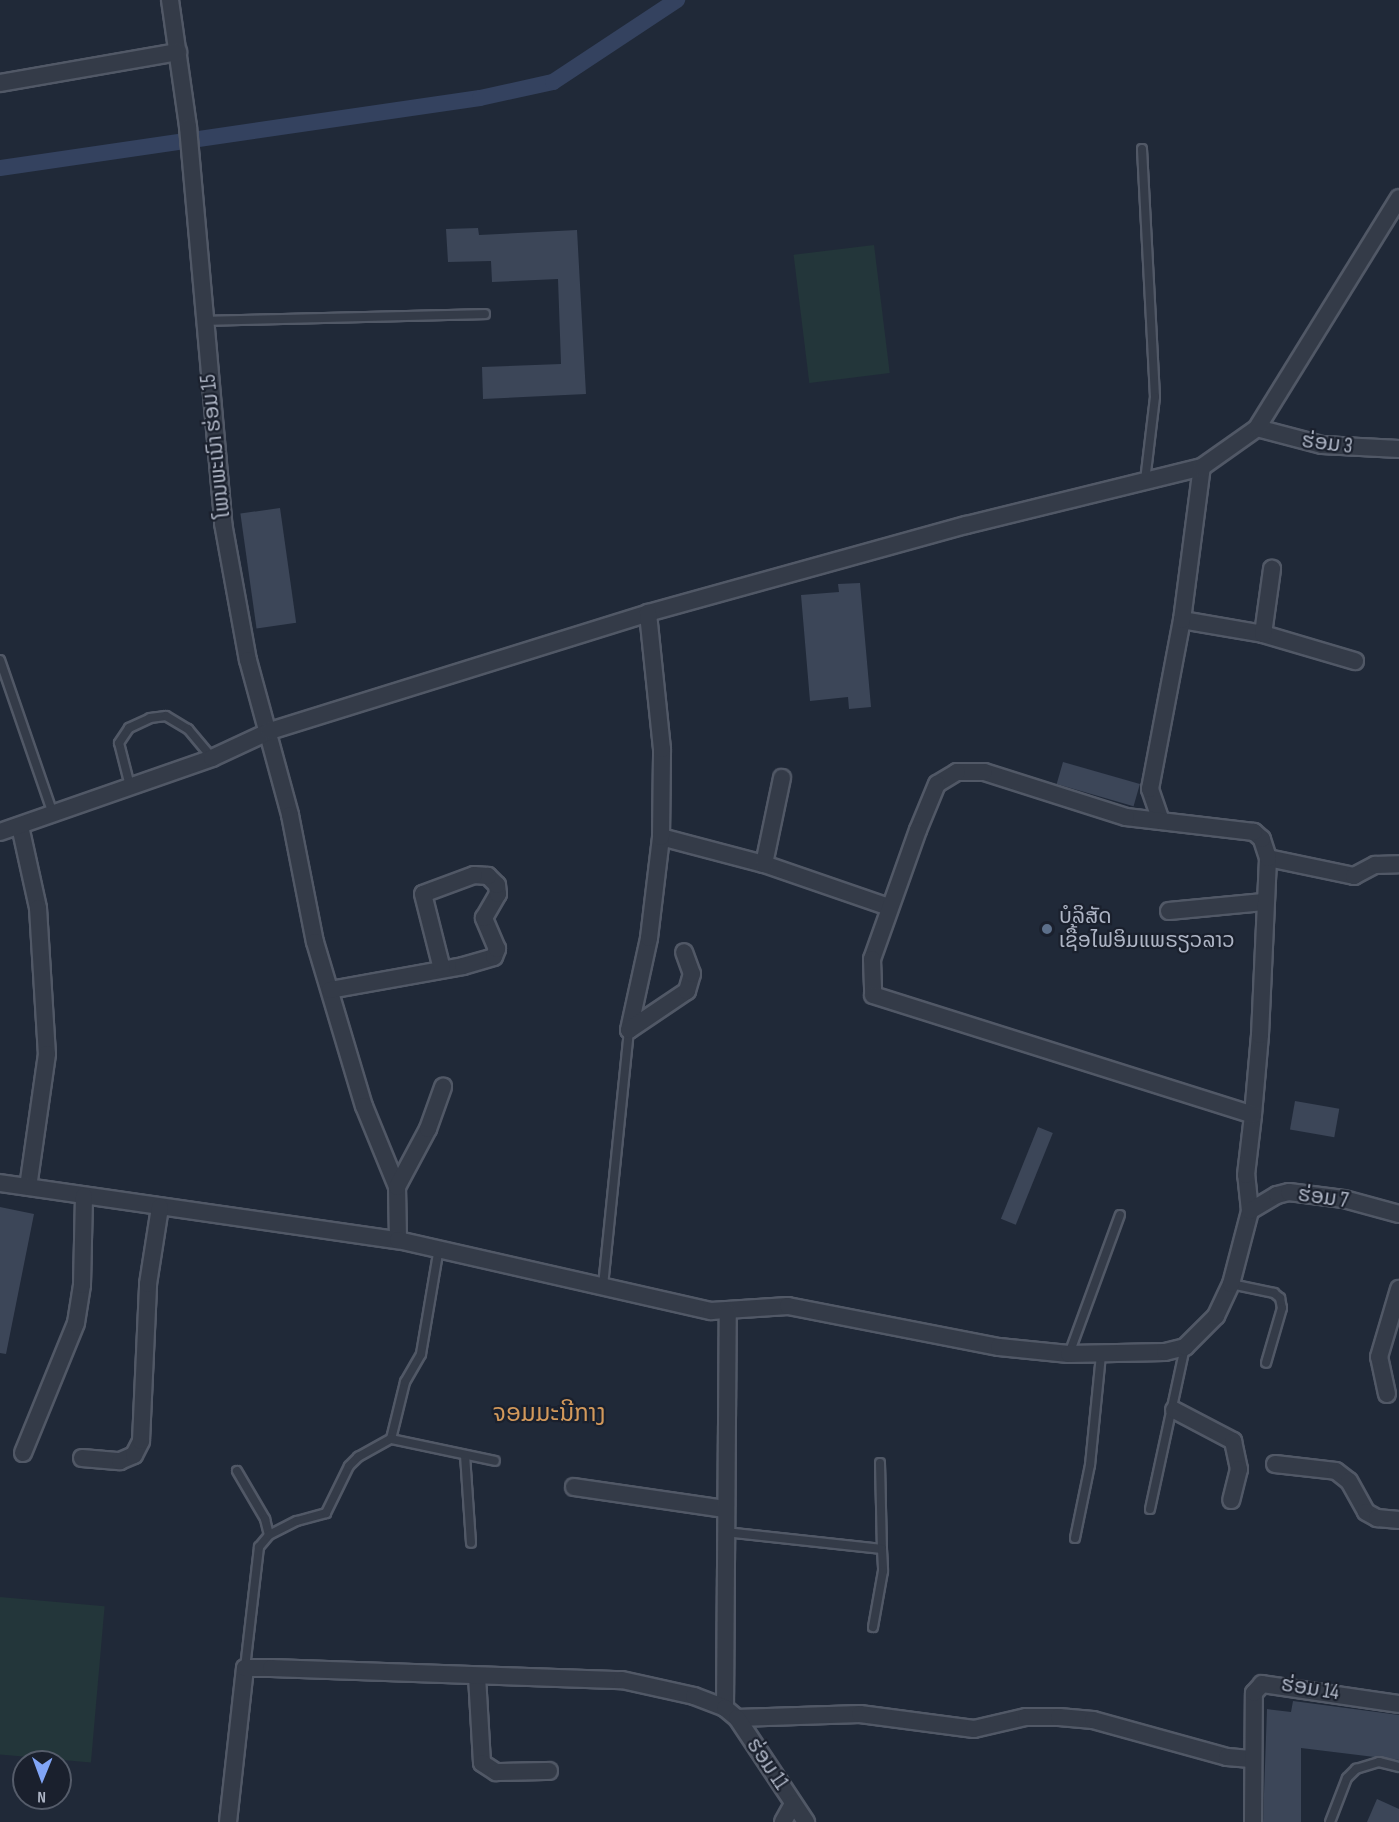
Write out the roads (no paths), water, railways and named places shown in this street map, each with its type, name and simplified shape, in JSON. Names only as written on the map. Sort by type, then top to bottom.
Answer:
[{"type":"street","points":[[0,83],[178,52],[170,0]]},
{"type":"street","name":"ໂພນພະເນົາ ຮ່ອມ 15","points":[[178,52],[188,127],[223,523],[248,660],[270,731],[315,942],[364,1106],[397,1187]]},
{"type":"street","points":[[0,832],[212,758],[270,731],[648,614],[966,525],[1202,467],[1257,428],[1398,202]]},
{"type":"street","name":"ຮ່ອມ 3","points":[[1257,428],[1322,444],[1399,449]]},
{"type":"street","points":[[1161,821],[1149,789],[1182,620],[1202,467]]},
{"type":"street","points":[[1263,634],[1272,569]]},
{"type":"street","points":[[629,1030],[649,938],[661,837],[662,749],[648,614]]},
{"type":"street","points":[[1182,620],[1263,634],[1355,661]]},
{"type":"street","points":[[0,1183],[398,1240],[728,1312],[788,1306],[999,1347],[1069,1354],[1165,1352],[1185,1347],[1216,1316],[1231,1284],[1250,1211],[1246,1175],[1253,1114],[1268,858],[1263,839],[1254,832],[1126,817],[984,772],[957,772],[937,784],[890,907],[872,959],[873,995],[1253,1114]]},
{"type":"street","points":[[764,864],[782,778]]},
{"type":"street","points":[[20,826],[38,908],[47,1054],[28,1187]]},
{"type":"street","points":[[661,837],[764,864],[890,907]]},
{"type":"street","points":[[1268,858],[1354,876],[1375,865],[1399,864]]},
{"type":"street","points":[[330,990],[442,969],[497,953],[484,918],[498,900],[497,885],[488,876],[474,875],[423,894],[442,969]]},
{"type":"street","points":[[1169,911],[1264,902]]},
{"type":"street","points":[[629,1030],[687,991],[692,974],[684,952]]},
{"type":"street","points":[[398,1240],[397,1187],[428,1130],[443,1087]]},
{"type":"street","name":"ຮ່ອມ 7","points":[[1250,1211],[1263,1201],[1289,1192],[1344,1199],[1399,1214]]},
{"type":"street","points":[[23,1453],[76,1323],[82,1285],[84,1196]]},
{"type":"street","points":[[82,1458],[120,1461],[134,1455],[141,1442],[148,1284],[160,1207]]},
{"type":"street","points":[[1387,1394],[1379,1357],[1399,1289]]},
{"type":"street","points":[[728,1312],[725,1532],[731,1713]]},
{"type":"street","points":[[1174,1410],[1233,1441],[1239,1469],[1231,1500]]},
{"type":"street","points":[[1275,1464],[1335,1471],[1349,1481],[1366,1512],[1377,1518],[1399,1520]]},
{"type":"street","points":[[574,1487],[725,1509]]},
{"type":"street","points":[[228,1822],[245,1668],[622,1680],[694,1696],[731,1713],[860,1714],[974,1729],[1026,1718],[1059,1717],[1092,1720],[1227,1757],[1251,1759],[1253,1822]]},
{"type":"street","points":[[477,1677],[482,1763],[496,1772],[549,1771]]},
{"type":"street","name":"ຮ່ອມ 14","points":[[1251,1759],[1254,1693],[1262,1683],[1399,1704]]},
{"type":"street","name":"ຮ່ອມ 11","points":[[731,1713],[806,1822]]},
{"type":"street","points":[[783,1822],[793,1804]]},
{"type":"lane","points":[[1142,149],[1155,397],[1145,482]]},
{"type":"lane","points":[[204,321],[485,314]]},
{"type":"lane","points":[[0,660],[53,815]]},
{"type":"lane","points":[[130,786],[119,743],[129,728],[150,718],[166,716],[181,724],[212,758]]},
{"type":"lane","points":[[603,1286],[629,1030]]},
{"type":"lane","points":[[1069,1354],[1120,1215]]},
{"type":"lane","points":[[391,1439],[405,1382],[422,1354],[439,1248]]},
{"type":"lane","points":[[1231,1284],[1274,1293],[1280,1298],[1282,1308],[1266,1363]]},
{"type":"lane","points":[[1150,1509],[1174,1410],[1185,1347]]},
{"type":"lane","points":[[1075,1538],[1090,1465],[1101,1354]]},
{"type":"lane","points":[[245,1668],[255,1561],[259,1547],[269,1535],[326,1513],[349,1466],[370,1448],[391,1439],[495,1461]]},
{"type":"lane","points":[[465,1455],[471,1543]]},
{"type":"lane","points":[[873,1628],[884,1571],[880,1463]]},
{"type":"lane","points":[[237,1471],[265,1520],[269,1535]]},
{"type":"lane","points":[[725,1532],[882,1549]]},
{"type":"lane","points":[[1330,1822],[1347,1778],[1356,1769],[1379,1762],[1399,1767]]},
{"type":"waterway","points":[[0,168],[480,98],[553,82],[677,0]]},
{"type":"place","name":"ບໍລິສັດ ເຊື້ອໄຟອິມແພຣຽວລາວ","points":[[1047,929]]},
{"type":"district","name":"ຈອມມະນີກາງ","points":[[549,1414]]}]
